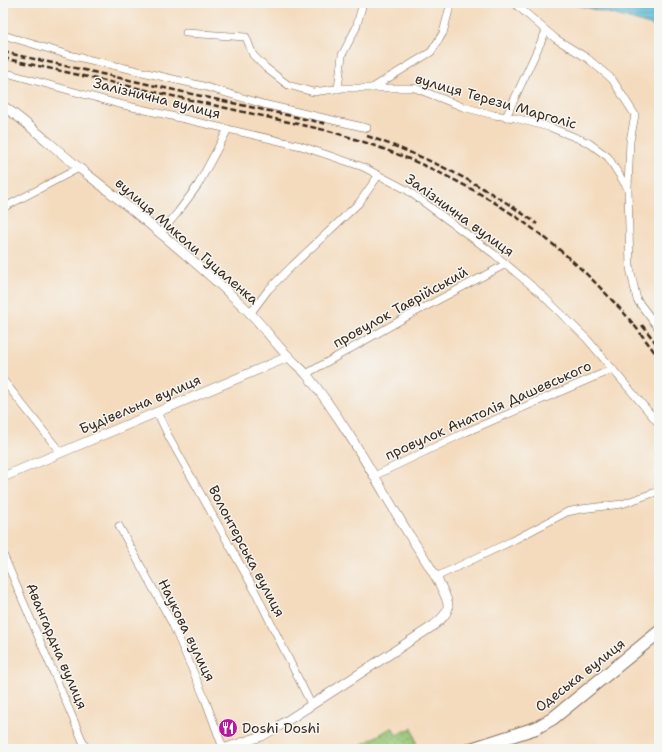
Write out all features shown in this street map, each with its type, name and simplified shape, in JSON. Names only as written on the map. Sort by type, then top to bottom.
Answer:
[{"type":"main road","name":"Одеська вулиця","points":[[470,749],[536,728],[552,719],[659,632]]},
{"type":"street","points":[[338,89],[342,55],[356,28],[362,3]]},
{"type":"street","points":[[372,88],[431,52],[443,32],[450,10],[454,3]]},
{"type":"street","points":[[514,3],[556,39],[587,58],[612,79],[635,115],[630,140],[628,189],[630,268],[638,300],[659,329]]},
{"type":"street","points":[[506,117],[546,31]]},
{"type":"street","name":"вулиця Терези Марголіс","points":[[186,33],[246,37],[253,55],[266,68],[288,85],[313,92],[338,89],[416,88],[463,107],[494,115],[515,118],[552,128],[589,143],[608,157],[628,189]]},
{"type":"street","points":[[3,35],[69,55],[196,84],[263,104],[367,128]]},
{"type":"street","name":"Залізнична вулиця","points":[[3,72],[115,103],[301,146],[363,167],[407,190],[506,264],[539,292],[588,339],[659,424]]},
{"type":"street","name":"вулиця Миколи Гуцаленка","points":[[3,106],[14,113],[189,258],[250,314],[288,357],[306,374],[334,413],[436,577],[447,600],[448,606],[447,612],[439,621],[311,704]]},
{"type":"street","points":[[160,234],[198,185],[228,129]]},
{"type":"street","points":[[3,208],[79,168]]},
{"type":"street","points":[[250,314],[268,290],[360,203],[378,176]]},
{"type":"street","name":"провулок Таврійський","points":[[306,374],[408,316],[506,264]]},
{"type":"street","name":"Будівельна вулиця","points":[[3,477],[288,357]]},
{"type":"street","name":"провулок Анатолія Дашевського","points":[[374,476],[466,432],[613,369]]},
{"type":"street","points":[[3,380],[61,453]]},
{"type":"street","name":"Волонтерська вулиця","points":[[157,412],[255,591],[311,704]]},
{"type":"street","points":[[436,577],[514,540],[567,512],[622,504],[659,491]]},
{"type":"street","name":"Наукова вулиця","points":[[119,526],[172,623],[205,699],[223,749]]},
{"type":"street","name":"Авангардна вулиця","points":[[3,554],[86,749]]},
{"type":"street","points":[[223,749],[262,736],[311,704]]},
{"type":"green space","points":[[393,728],[396,735],[412,728],[418,749],[363,749],[361,745]]},
{"type":"water","points":[[568,3],[659,3],[659,28],[620,16]]},
{"type":"railway","points":[[3,52],[327,124]]},
{"type":"railway","points":[[3,58],[329,131],[370,144],[409,159],[482,195],[549,241],[581,268],[618,306],[659,358]]},
{"type":"railway","points":[[367,136],[412,153],[456,174],[498,197],[537,224]]},
{"type":"railway","points":[[642,325],[659,347]]},
{"type":"place","name":"Doshi Doshi","points":[[228,728]]}]
